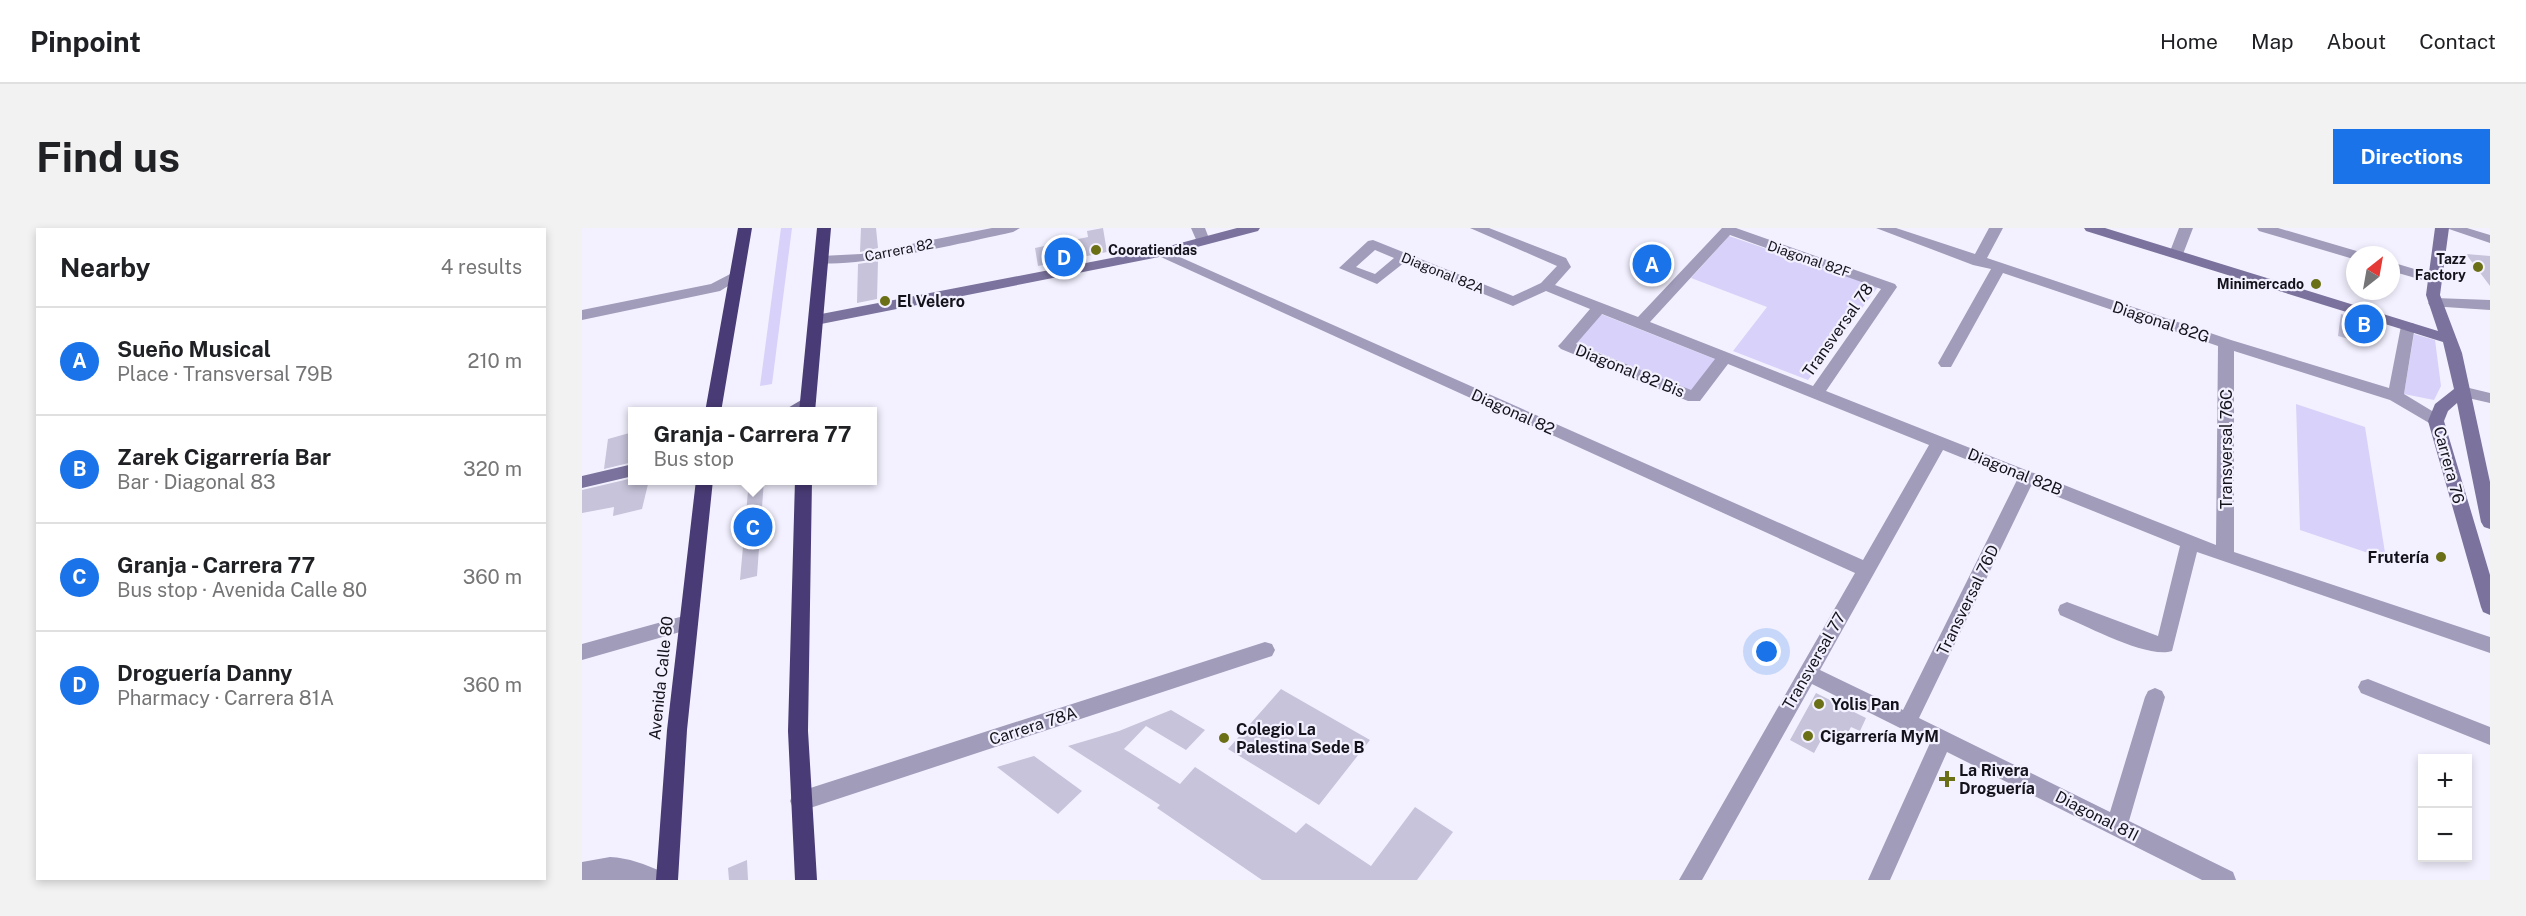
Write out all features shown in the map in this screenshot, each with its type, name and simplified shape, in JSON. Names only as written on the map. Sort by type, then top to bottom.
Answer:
[{"type":"highway","points":[[714,407],[745,228]]},
{"type":"highway","points":[[808,406],[824,228]]},
{"type":"highway","name":"Avenida Calle 80","points":[[667,880],[670,800],[687,622],[704,485]]},
{"type":"highway","points":[[804,485],[798,731],[806,880]]},
{"type":"street","name":"Carrera 82","points":[[821,260],[861,258],[1013,228]]},
{"type":"street","points":[[816,320],[1159,253],[1201,234],[1253,228]]},
{"type":"street","points":[[1477,228],[1563,264],[1564,267],[1546,286]]},
{"type":"street","name":"Diagonal 82G","points":[[1883,228],[1978,262],[2396,396],[2436,421]]},
{"type":"street","points":[[1978,262],[1996,228]]},
{"type":"street","points":[[2091,228],[2449,339]]},
{"type":"street","points":[[2176,254],[2186,228]]},
{"type":"street","points":[[2264,228],[2308,234],[2346,251]]},
{"type":"street","points":[[2442,228],[2433,279],[2435,303],[2449,339],[2461,391],[2490,398]]},
{"type":"street","points":[[2453,228],[2490,238]]},
{"type":"street","points":[[2472,228],[2490,238]]},
{"type":"street","points":[[1641,323],[1728,229]]},
{"type":"street","name":"Diagonal 82F","points":[[1728,229],[1890,287]]},
{"type":"street","name":"Diagonal 82A","points":[[1403,257],[1377,280],[1346,268],[1373,244],[1513,301],[1546,286]]},
{"type":"street","name":"Diagonal 82","points":[[1159,253],[1866,570]]},
{"type":"street","points":[[1946,363],[1999,268]]},
{"type":"street","points":[[2400,269],[2433,279]]},
{"type":"street","points":[[582,315],[715,288],[736,275]]},
{"type":"street","name":"Diagonal 82B","points":[[1546,286],[2225,556],[2490,645]]},
{"type":"street","name":"Transversal 78","points":[[1816,393],[1890,287]]},
{"type":"street","points":[[2435,303],[2490,305]]},
{"type":"street","name":"Diagonal 82 Bis","points":[[1600,307],[1566,346],[1694,397],[1725,357]]},
{"type":"street","points":[[2396,396],[2408,326]]},
{"type":"street","name":"Transversal 76C","points":[[2225,556],[2226,343]]},
{"type":"street","name":"Carrera 76","points":[[2489,597],[2436,421],[2441,408],[2461,391],[2490,522]]},
{"type":"street","name":"Transversal 77","points":[[1690,880],[1939,442]]},
{"type":"street","points":[[582,482],[628,471]]},
{"type":"street","name":"Transversal 76D","points":[[1907,722],[2027,477]]},
{"type":"street","points":[[2067,610],[2144,641],[2165,645],[2190,542]]},
{"type":"street","points":[[582,652],[687,622]]},
{"type":"street","name":"Carrera 78A","points":[[801,801],[1265,650]]},
{"type":"street","name":"Diagonal 81I","points":[[1808,673],[2225,880]]},
{"type":"street","points":[[2368,687],[2490,736]]},
{"type":"street","points":[[2117,826],[2155,697]]},
{"type":"street","points":[[1879,880],[1942,739]]},
{"type":"street","points":[[582,873],[610,867],[627,868],[654,880]]},
{"type":"shaded area","points":[[781,228],[792,228],[772,384],[760,386]]},
{"type":"shaded area","points":[[1729,236],[1878,287],[1808,380],[1733,351],[1767,307],[1691,278]]},
{"type":"shaded area","points":[[1601,314],[1717,360],[1691,391],[1576,343]]},
{"type":"shaded area","points":[[2414,334],[2435,340],[2441,386],[2434,400],[2404,394]]},
{"type":"shaded area","points":[[2296,404],[2365,427],[2386,559],[2300,530]]},
{"type":"building","points":[[861,228],[876,228],[878,248],[860,252]]},
{"type":"building","points":[[1103,228],[1107,252],[1038,266],[1035,248],[1088,237],[1087,231]]},
{"type":"building","points":[[2466,254],[2490,256],[2490,286]]},
{"type":"building","points":[[878,261],[877,299],[857,303],[858,264]]},
{"type":"building","points":[[2341,314],[2373,323],[2371,345],[2338,336]]},
{"type":"building","points":[[628,433],[628,463],[604,469],[608,439]]},
{"type":"building","points":[[628,479],[628,485],[648,485],[642,509],[613,516],[614,507],[582,513],[582,490]]},
{"type":"building","points":[[749,485],[764,485],[757,576],[740,580]]},
{"type":"building","points":[[1281,689],[1370,740],[1319,805],[1228,749]]},
{"type":"building","points":[[1816,693],[1866,718],[1860,731],[1851,727],[1844,740],[1826,731],[1814,753],[1790,740]]},
{"type":"building","points":[[1171,710],[1205,730],[1186,750],[1146,726],[1124,749],[1180,784],[1195,767],[1296,833],[1306,823],[1371,866],[1415,807],[1453,832],[1417,880],[1262,880],[1157,808],[1160,805],[1068,746],[1119,731]]},
{"type":"building","points":[[1034,756],[1082,791],[1058,814],[997,767]]},
{"type":"building","points":[[747,860],[748,880],[729,880],[728,868]]},
{"type":"place","name":"Cooratiendas","points":[[1096,250]]},
{"type":"place","name":"Droguería Danny","points":[[1064,257]]},
{"type":"place","name":"Sueño Musical","points":[[1652,264]]},
{"type":"place","name":"Tazz Factory","points":[[2478,267]]},
{"type":"place","name":"Minimercado","points":[[2316,284]]},
{"type":"place","name":"El Velero","points":[[885,301]]},
{"type":"place","name":"Zarek Cigarrería Bar","points":[[2364,324]]},
{"type":"place","name":"Granja - Carrera 77","points":[[753,527]]},
{"type":"place","name":"Frutería","points":[[2441,557]]},
{"type":"place","name":"Yolis Pan","points":[[1819,704]]},
{"type":"place","name":"Cigarrería MyM","points":[[1808,736]]},
{"type":"place","name":"Colegio La Palestina Sede B","points":[[1224,738]]},
{"type":"place","name":"La Rivera Droguería","points":[[1947,779]]}]
